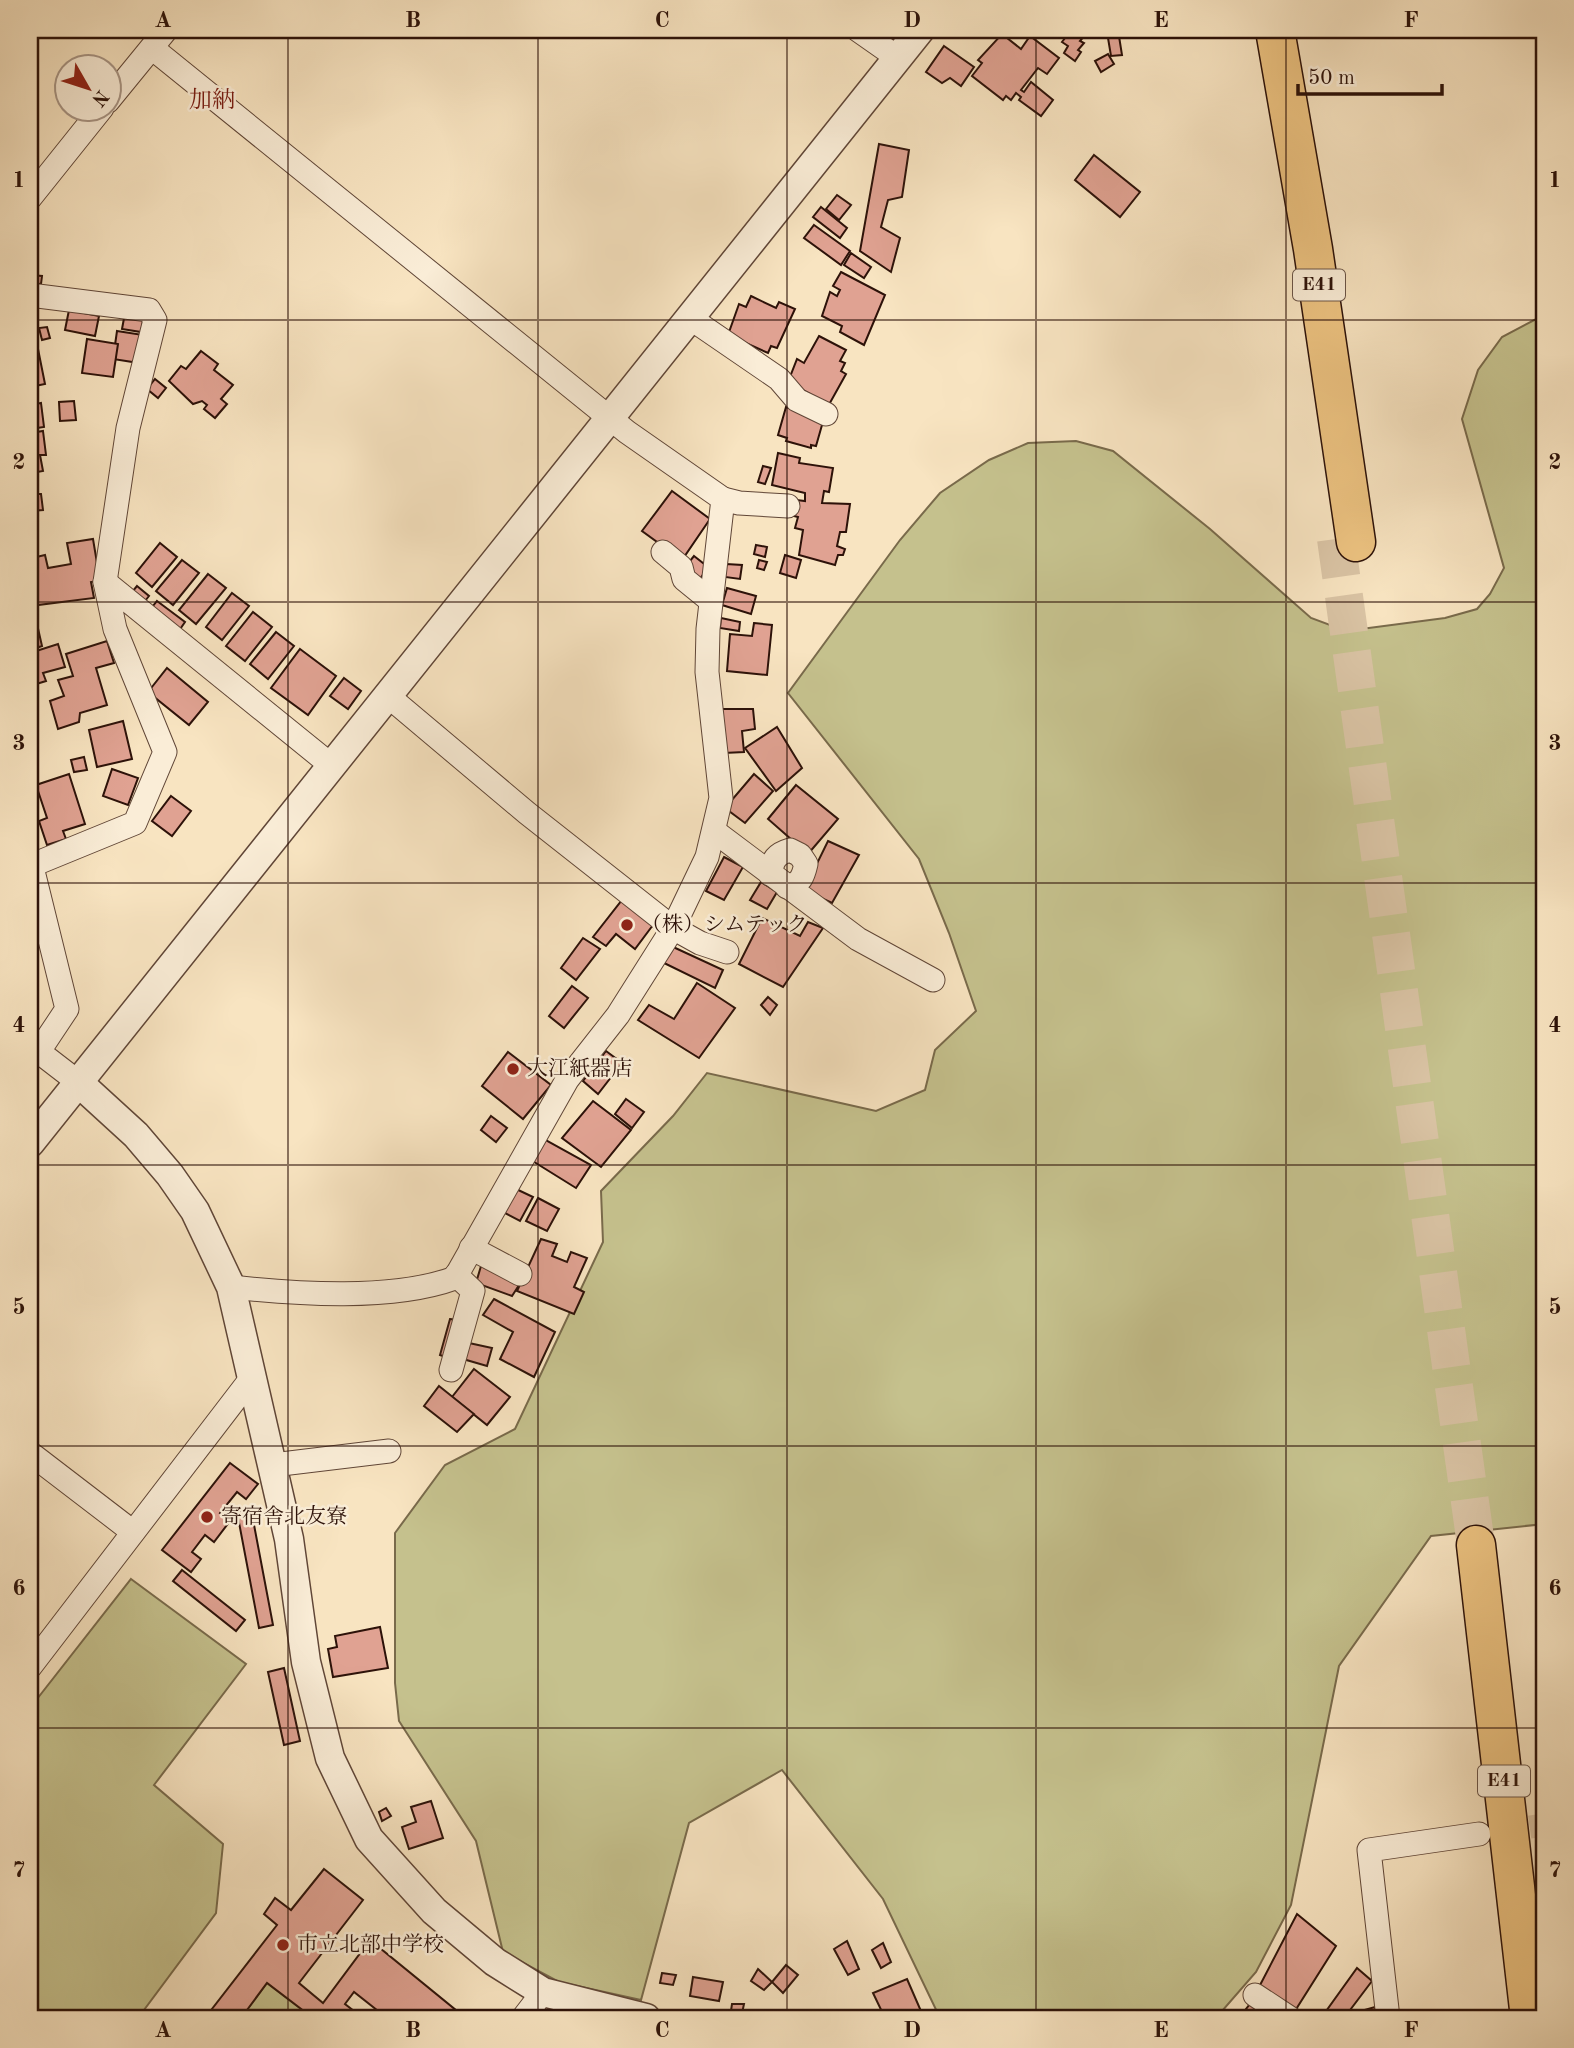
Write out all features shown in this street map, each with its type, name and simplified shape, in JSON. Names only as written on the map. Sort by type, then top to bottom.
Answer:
[{"type":"highway","name":"E41","points":[[1258,30],[1346,541],[1313,249],[1275,30]]},
{"type":"highway","name":"E41","points":[[1530,2018],[1484,1544],[1544,1955]]},
{"type":"street","points":[[122,84],[166,30]]},
{"type":"street","points":[[858,30],[898,58]]},
{"type":"street","points":[[30,1143],[920,30]]},
{"type":"street","points":[[152,48],[610,417],[723,499],[739,503],[788,506]]},
{"type":"street","points":[[30,198],[91,122]]},
{"type":"street","points":[[30,295],[149,310],[155,320],[128,428],[105,582],[116,629],[164,752],[135,822],[30,864],[67,1009],[34,1048],[78,1082],[136,1135],[170,1175],[195,1211],[231,1287],[289,1539],[306,1662],[330,1758],[369,1839],[434,1911],[495,1962],[543,1992],[646,2018]]},
{"type":"street","points":[[690,318],[779,379],[797,400],[826,414]]},
{"type":"street","points":[[231,1287],[278,1291],[408,1292],[432,1286],[456,1275],[567,1080],[618,1015],[674,928],[707,857],[721,798],[707,672],[711,601],[723,499]]},
{"type":"street","points":[[663,552],[681,567],[684,579],[711,601]]},
{"type":"street","points":[[105,582],[332,766]]},
{"type":"street","points":[[388,696],[527,813],[674,928],[700,943],[727,952]]},
{"type":"street","points":[[715,831],[779,880],[831,915],[858,939],[933,980]]},
{"type":"street","points":[[471,1248],[520,1274]]},
{"type":"street","points":[[451,1370],[473,1291],[456,1275]]},
{"type":"street","points":[[30,1667],[253,1376]]},
{"type":"street","points":[[273,1465],[389,1451]]},
{"type":"street","points":[[30,1453],[133,1532]]},
{"type":"street","points":[[1388,2018],[1369,1850],[1479,1834]]},
{"type":"street","points":[[523,2018],[543,1992]]},
{"type":"street","points":[[1255,1995],[1290,2018]]},
{"type":"shaded area","points":[[1544,315],[1544,1524],[1431,1536],[1339,1666],[1291,1905],[1256,1972],[1216,2018],[940,2018],[883,1899],[782,1770],[689,1823],[641,2000],[559,1982],[503,1952],[476,1841],[399,1721],[395,1683],[395,1533],[445,1465],[515,1429],[603,1242],[601,1191],[673,1116],[707,1073],[876,1111],[925,1090],[935,1050],[976,1011],[949,933],[919,859],[788,693],[900,540],[940,493],[989,460],[1028,443],[1076,441],[1113,451],[1210,529],[1311,618],[1346,631],[1445,618],[1477,609],[1490,594],[1504,568],[1462,419],[1478,370],[1502,337]]},
{"type":"shaded area","points":[[131,1579],[246,1664],[154,1785],[223,1844],[216,1913],[138,2018],[30,2018],[30,1708]]},
{"type":"shaded area","points":[[267,1983],[313,2018],[241,2018]]},
{"type":"building","points":[[1054,30],[1089,30],[1080,41],[1084,43],[1078,50],[1081,52],[1075,61],[1064,53],[1068,46],[1062,42],[1065,38]]},
{"type":"building","points":[[1118,30],[1122,55],[1111,56],[1107,32]]},
{"type":"building","points":[[1002,34],[1021,49],[1030,36],[1059,58],[1047,74],[1038,68],[1021,90],[1024,92],[1031,82],[1053,100],[1041,116],[1019,100],[1021,97],[1016,93],[1011,100],[1006,96],[1003,100],[972,76],[982,63],[978,60]]},
{"type":"building","points":[[944,46],[974,67],[961,86],[950,78],[942,83],[926,72]]},
{"type":"building","points":[[1108,54],[1114,64],[1101,72],[1095,61]]},
{"type":"building","points":[[879,144],[909,150],[902,197],[888,200],[881,227],[900,238],[891,272],[860,251]]},
{"type":"building","points":[[1094,155],[1140,192],[1120,217],[1075,180]]},
{"type":"building","points":[[837,195],[851,205],[839,220],[826,209]]},
{"type":"building","points":[[821,207],[847,228],[840,238],[813,217]]},
{"type":"building","points":[[814,225],[850,251],[841,265],[804,238]]},
{"type":"building","points":[[851,253],[871,267],[864,278],[844,265]]},
{"type":"building","points":[[841,272],[885,295],[864,345],[840,332],[842,326],[822,316],[830,292],[837,296],[840,290],[833,286]]},
{"type":"building","points":[[30,275],[42,276],[41,284],[30,283]]},
{"type":"building","points":[[751,296],[776,308],[779,302],[795,309],[777,348],[771,346],[768,353],[728,335],[739,304],[746,307]]},
{"type":"building","points":[[69,310],[99,316],[95,336],[65,330]]},
{"type":"building","points":[[125,313],[144,316],[141,332],[122,329]]},
{"type":"building","points":[[47,327],[50,338],[42,340],[39,328]]},
{"type":"building","points":[[117,331],[143,335],[139,363],[113,359]]},
{"type":"building","points":[[819,336],[846,350],[840,361],[845,363],[841,371],[846,374],[826,410],[807,400],[810,394],[788,382],[797,359],[804,363]]},
{"type":"building","points":[[36,339],[45,384],[30,387],[30,341]]},
{"type":"building","points":[[87,339],[118,344],[113,377],[82,373]]},
{"type":"building","points":[[201,351],[218,364],[214,370],[233,385],[221,399],[227,404],[215,418],[204,409],[207,405],[202,401],[193,404],[169,381],[181,366],[186,369]]},
{"type":"building","points":[[155,379],[166,388],[158,398],[147,389]]},
{"type":"building","points":[[74,401],[76,420],[60,421],[59,402]]},
{"type":"building","points":[[41,403],[44,427],[30,429],[30,405]]},
{"type":"building","points":[[786,407],[824,418],[816,446],[811,445],[811,448],[786,441],[787,438],[778,435]]},
{"type":"building","points":[[43,431],[46,455],[40,455],[43,471],[31,473],[30,478],[30,433]]},
{"type":"building","points":[[778,453],[800,458],[799,463],[833,468],[829,492],[824,491],[822,503],[850,504],[846,532],[840,532],[837,546],[845,549],[843,555],[838,555],[835,565],[799,555],[803,530],[795,528],[798,517],[794,516],[797,500],[805,501],[805,493],[772,485]]},
{"type":"building","points":[[763,466],[771,468],[765,484],[758,482]]},
{"type":"building","points":[[37,488],[38,494],[41,494],[43,510],[30,511],[30,489]]},
{"type":"building","points":[[672,491],[710,519],[682,560],[642,531]]},
{"type":"building","points":[[93,539],[100,581],[91,582],[94,598],[30,606],[32,558],[45,555],[48,568],[71,564],[67,543]]},
{"type":"building","points":[[160,543],[177,557],[152,587],[136,573]]},
{"type":"building","points":[[756,545],[767,547],[765,557],[754,554]]},
{"type":"building","points":[[785,555],[801,560],[796,578],[780,573]]},
{"type":"building","points":[[694,556],[708,567],[700,579],[685,567]]},
{"type":"building","points":[[182,560],[199,573],[173,605],[156,591]]},
{"type":"building","points":[[759,560],[767,562],[764,570],[757,568]]},
{"type":"building","points":[[726,564],[742,565],[740,579],[725,577]]},
{"type":"building","points":[[208,574],[226,588],[196,624],[179,610]]},
{"type":"building","points":[[137,586],[149,596],[145,601],[132,592]]},
{"type":"building","points":[[727,588],[756,596],[751,614],[722,605]]},
{"type":"building","points":[[232,593],[249,606],[222,640],[206,627]]},
{"type":"building","points":[[157,601],[185,622],[178,632],[149,611]]},
{"type":"building","points":[[253,612],[272,627],[245,661],[226,646]]},
{"type":"building","points":[[721,618],[740,622],[739,631],[720,628]]},
{"type":"building","points":[[754,623],[772,625],[767,675],[727,671],[730,634],[752,636]]},
{"type":"building","points":[[37,624],[42,646],[33,649],[30,646],[30,626]]},
{"type":"building","points":[[276,632],[294,646],[268,679],[250,664]]},
{"type":"building","points":[[107,641],[114,663],[96,668],[107,705],[80,713],[79,722],[58,729],[50,701],[64,696],[58,680],[73,676],[66,654]]},
{"type":"building","points":[[58,644],[65,667],[43,673],[46,681],[30,686],[30,653]]},
{"type":"building","points":[[300,649],[336,676],[308,715],[271,688]]},
{"type":"building","points":[[167,668],[208,702],[189,725],[148,692]]},
{"type":"building","points":[[344,678],[361,691],[348,709],[330,696]]},
{"type":"building","points":[[720,709],[753,709],[755,729],[742,731],[744,752],[724,753]]},
{"type":"building","points":[[123,721],[132,759],[97,767],[89,730]]},
{"type":"building","points":[[777,727],[802,768],[776,791],[745,748]]},
{"type":"building","points":[[84,757],[87,770],[74,772],[71,760]]},
{"type":"building","points":[[112,769],[138,778],[128,805],[103,796]]},
{"type":"building","points":[[69,774],[85,824],[63,831],[66,839],[47,845],[39,821],[47,818],[36,785]]},
{"type":"building","points":[[754,774],[773,791],[745,823],[725,808]]},
{"type":"building","points":[[796,785],[838,819],[808,854],[768,819]]},
{"type":"building","points":[[171,796],[191,811],[172,836],[152,821]]},
{"type":"building","points":[[828,841],[859,855],[832,903],[804,890]]},
{"type":"building","points":[[724,857],[743,867],[724,900],[706,891]]},
{"type":"building","points":[[761,882],[777,892],[767,909],[750,900]]},
{"type":"building","name":"（株）シムテック","points":[[622,900],[653,925],[635,949],[616,934],[606,946],[593,937]]},
{"type":"building","points":[[762,918],[800,936],[808,922],[823,928],[783,987],[739,964]]},
{"type":"building","points":[[583,938],[600,949],[576,980],[561,968]]},
{"type":"building","points":[[671,946],[723,970],[715,988],[662,962]]},
{"type":"building","points":[[697,983],[735,1008],[699,1058],[638,1020],[649,1005],[674,1019]]},
{"type":"building","points":[[572,986],[588,998],[564,1028],[549,1016]]},
{"type":"building","points":[[768,997],[777,1005],[770,1015],[761,1005]]},
{"type":"building","points":[[606,1051],[622,1063],[598,1094],[583,1081]]},
{"type":"building","name":"大江紙器店","points":[[508,1052],[551,1085],[523,1119],[482,1086]]},
{"type":"building","points":[[626,1099],[644,1112],[632,1128],[615,1114]]},
{"type":"building","points":[[593,1101],[631,1130],[601,1167],[562,1138]]},
{"type":"building","points":[[491,1116],[507,1128],[496,1142],[481,1130]]},
{"type":"building","points":[[544,1139],[591,1165],[576,1188],[531,1160]]},
{"type":"building","points":[[514,1188],[533,1197],[520,1221],[501,1211]]},
{"type":"building","points":[[538,1198],[559,1209],[547,1231],[526,1221]]},
{"type":"building","points":[[541,1239],[557,1244],[552,1256],[567,1262],[571,1252],[587,1258],[574,1287],[584,1292],[574,1314],[517,1291]]},
{"type":"building","points":[[481,1266],[521,1282],[512,1296],[476,1283]]},
{"type":"building","points":[[494,1299],[555,1332],[534,1377],[500,1359],[513,1332],[483,1315]]},
{"type":"building","points":[[450,1319],[459,1320],[449,1358],[440,1355]]},
{"type":"building","points":[[469,1343],[492,1348],[487,1366],[463,1359]]},
{"type":"building","points":[[474,1369],[510,1397],[487,1425],[452,1397]]},
{"type":"building","points":[[439,1386],[474,1414],[457,1432],[424,1406]]},
{"type":"building","name":"寄宿舎北友寮","points":[[230,1463],[258,1484],[246,1499],[237,1492],[220,1513],[230,1521],[214,1542],[205,1535],[192,1552],[201,1559],[191,1572],[162,1550]]},
{"type":"building","points":[[251,1509],[273,1625],[259,1628],[237,1512]]},
{"type":"building","points":[[182,1570],[245,1620],[236,1631],[173,1581]]},
{"type":"building","points":[[380,1627],[388,1668],[333,1677],[328,1649],[337,1647],[335,1636]]},
{"type":"building","points":[[284,1668],[300,1741],[284,1745],[268,1672]]},
{"type":"building","points":[[431,1801],[443,1838],[409,1849],[402,1827],[416,1822],[411,1807]]},
{"type":"building","points":[[386,1808],[391,1816],[382,1821],[379,1812]]},
{"type":"building","points":[[324,1869],[363,1900],[299,1983],[323,2003],[370,1940],[457,2011],[451,2018],[387,2018],[354,1992],[345,2004],[363,2018],[313,2018],[267,1983],[241,2018],[205,2018],[277,1925],[264,1914],[275,1898],[291,1910]]},
{"type":"building","points":[[1297,1914],[1336,1946],[1293,2014],[1258,1989]]},
{"type":"building","points":[[847,1941],[859,1969],[848,1975],[834,1949]]},
{"type":"building","points":[[883,1943],[891,1962],[881,1968],[872,1950]]},
{"type":"building","points":[[786,1965],[798,1975],[783,1993],[772,1982]]},
{"type":"building","points":[[1357,1968],[1372,1981],[1344,2018],[1330,2018],[1324,2014]]},
{"type":"building","points":[[758,1969],[772,1982],[764,1990],[751,1981]]},
{"type":"building","points":[[662,1973],[676,1975],[673,1985],[660,1983]]},
{"type":"building","points":[[693,1977],[723,1982],[719,2001],[690,1996]]},
{"type":"building","points":[[907,1979],[924,2018],[885,2018],[873,1993]]},
{"type":"building","points":[[732,2004],[744,2004],[741,2018],[730,2017]]},
{"type":"building","points":[[1250,2004],[1267,2017],[1239,2018]]},
{"type":"building","points":[[1375,2007],[1377,2018],[1355,2018],[1354,2013]]},
{"type":"tunnel","points":[[1336,539],[1476,1545]]},
{"type":"tunnel","points":[[1496,1832],[1544,1825]]},
{"type":"place","name":"（株）シムテック","points":[[627,925]]},
{"type":"place","name":"大江紙器店","points":[[513,1069]]},
{"type":"place","name":"寄宿舎北友寮","points":[[207,1517]]},
{"type":"place","name":"市立北部中学校","points":[[283,1945]]},
{"type":"district","name":"加納","points":[[212,100]]}]
